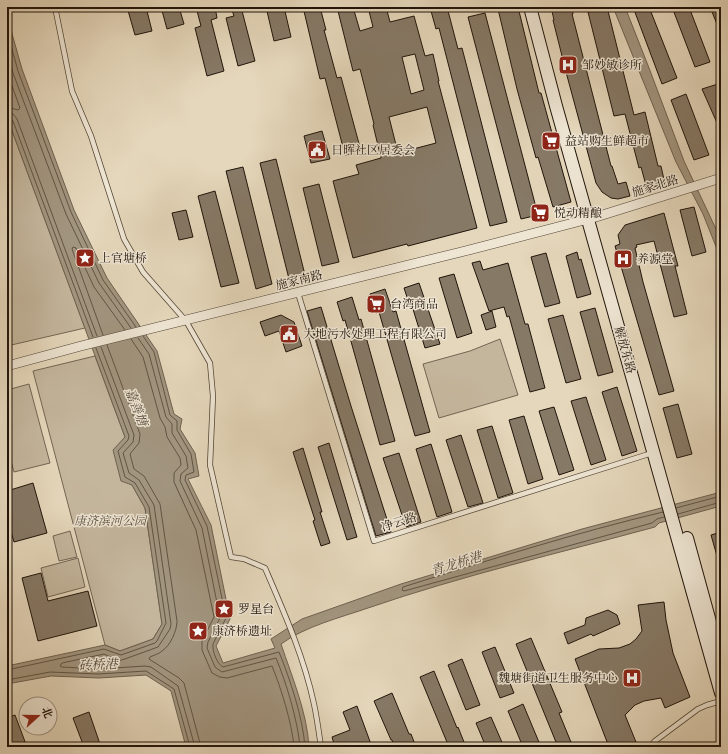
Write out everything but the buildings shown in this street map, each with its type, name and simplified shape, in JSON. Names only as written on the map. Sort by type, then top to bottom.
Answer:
[{"type":"main road","name":"解放东路","points":[[530,7],[556,106],[592,218],[671,495],[721,693]]},
{"type":"main road","name":"解放东路","points":[[538,7],[654,452],[671,495]]},
{"type":"main road","name":"解放东路","points":[[680,530],[721,662]]},
{"type":"street","name":"施家北路","points":[[592,218],[721,178]]},
{"type":"street","name":"施家南路","points":[[7,366],[592,218]]},
{"type":"lane","points":[[55,7],[72,91],[91,136],[124,239],[143,272],[186,320],[210,363],[213,396],[210,464],[231,557],[244,559],[265,568],[297,648],[314,704],[321,747]]},
{"type":"lane","name":"净云路","points":[[298,293],[374,541],[654,452]]},
{"type":"lane","points":[[650,747],[655,740],[698,710],[707,705],[721,701]]},
{"type":"green space","points":[[7,117],[85,328],[7,346]]},
{"type":"green space","points":[[500,339],[518,395],[439,418],[423,364],[470,351]]},
{"type":"green space","name":"康济滨河公园","points":[[95,356],[125,437],[132,485],[145,508],[162,624],[153,639],[120,651],[105,645],[33,371]]},
{"type":"green space","points":[[29,384],[50,463],[14,472],[7,446],[7,390]]},
{"type":"green space","points":[[70,531],[77,557],[59,561],[53,536]]},
{"type":"green space","points":[[78,558],[85,587],[48,597],[41,568]]},
{"type":"water","points":[[613,7],[625,7],[684,161],[715,227],[721,234],[721,259],[703,214],[676,162]]},
{"type":"water","points":[[7,16],[22,69],[74,210],[107,278],[157,351],[174,414],[182,419],[180,429],[195,453],[199,476],[188,479],[211,525],[230,619],[216,646],[223,663],[275,648],[271,639],[302,619],[401,584],[582,529],[721,492],[721,506],[659,523],[655,527],[510,565],[403,596],[301,632],[281,644],[302,708],[308,734],[309,747],[186,747],[171,691],[146,675],[99,678],[51,676],[7,684],[7,666],[105,645],[120,651],[153,639],[162,624],[145,508],[132,485],[121,481],[113,450],[125,437],[7,117]]},
{"type":"place","name":"邹妙敏诊所","points":[[568,65]]},
{"type":"place","name":"益站购生鲜超市","points":[[551,141]]},
{"type":"place","name":"日晖社区居委会","points":[[317,150]]},
{"type":"place","name":"悦动精酿","points":[[540,213]]},
{"type":"place","name":"上官塘桥","points":[[85,258]]},
{"type":"place","name":"养源堂","points":[[623,259]]},
{"type":"place","name":"台湾商品","points":[[376,304]]},
{"type":"place","name":"大地污水处理工程有限公司","points":[[289,334]]},
{"type":"place","name":"罗星台","points":[[224,609]]},
{"type":"place","name":"康济桥遗址","points":[[198,631]]},
{"type":"place","name":"魏塘街道卫生服务中心","points":[[632,678]]},
{"type":"water label","name":"嘉善塘","points":[[137,407]]},
{"type":"water label","name":"青龙桥港","points":[[456,563]]},
{"type":"water label","name":"砖桥港","points":[[98,664]]}]
